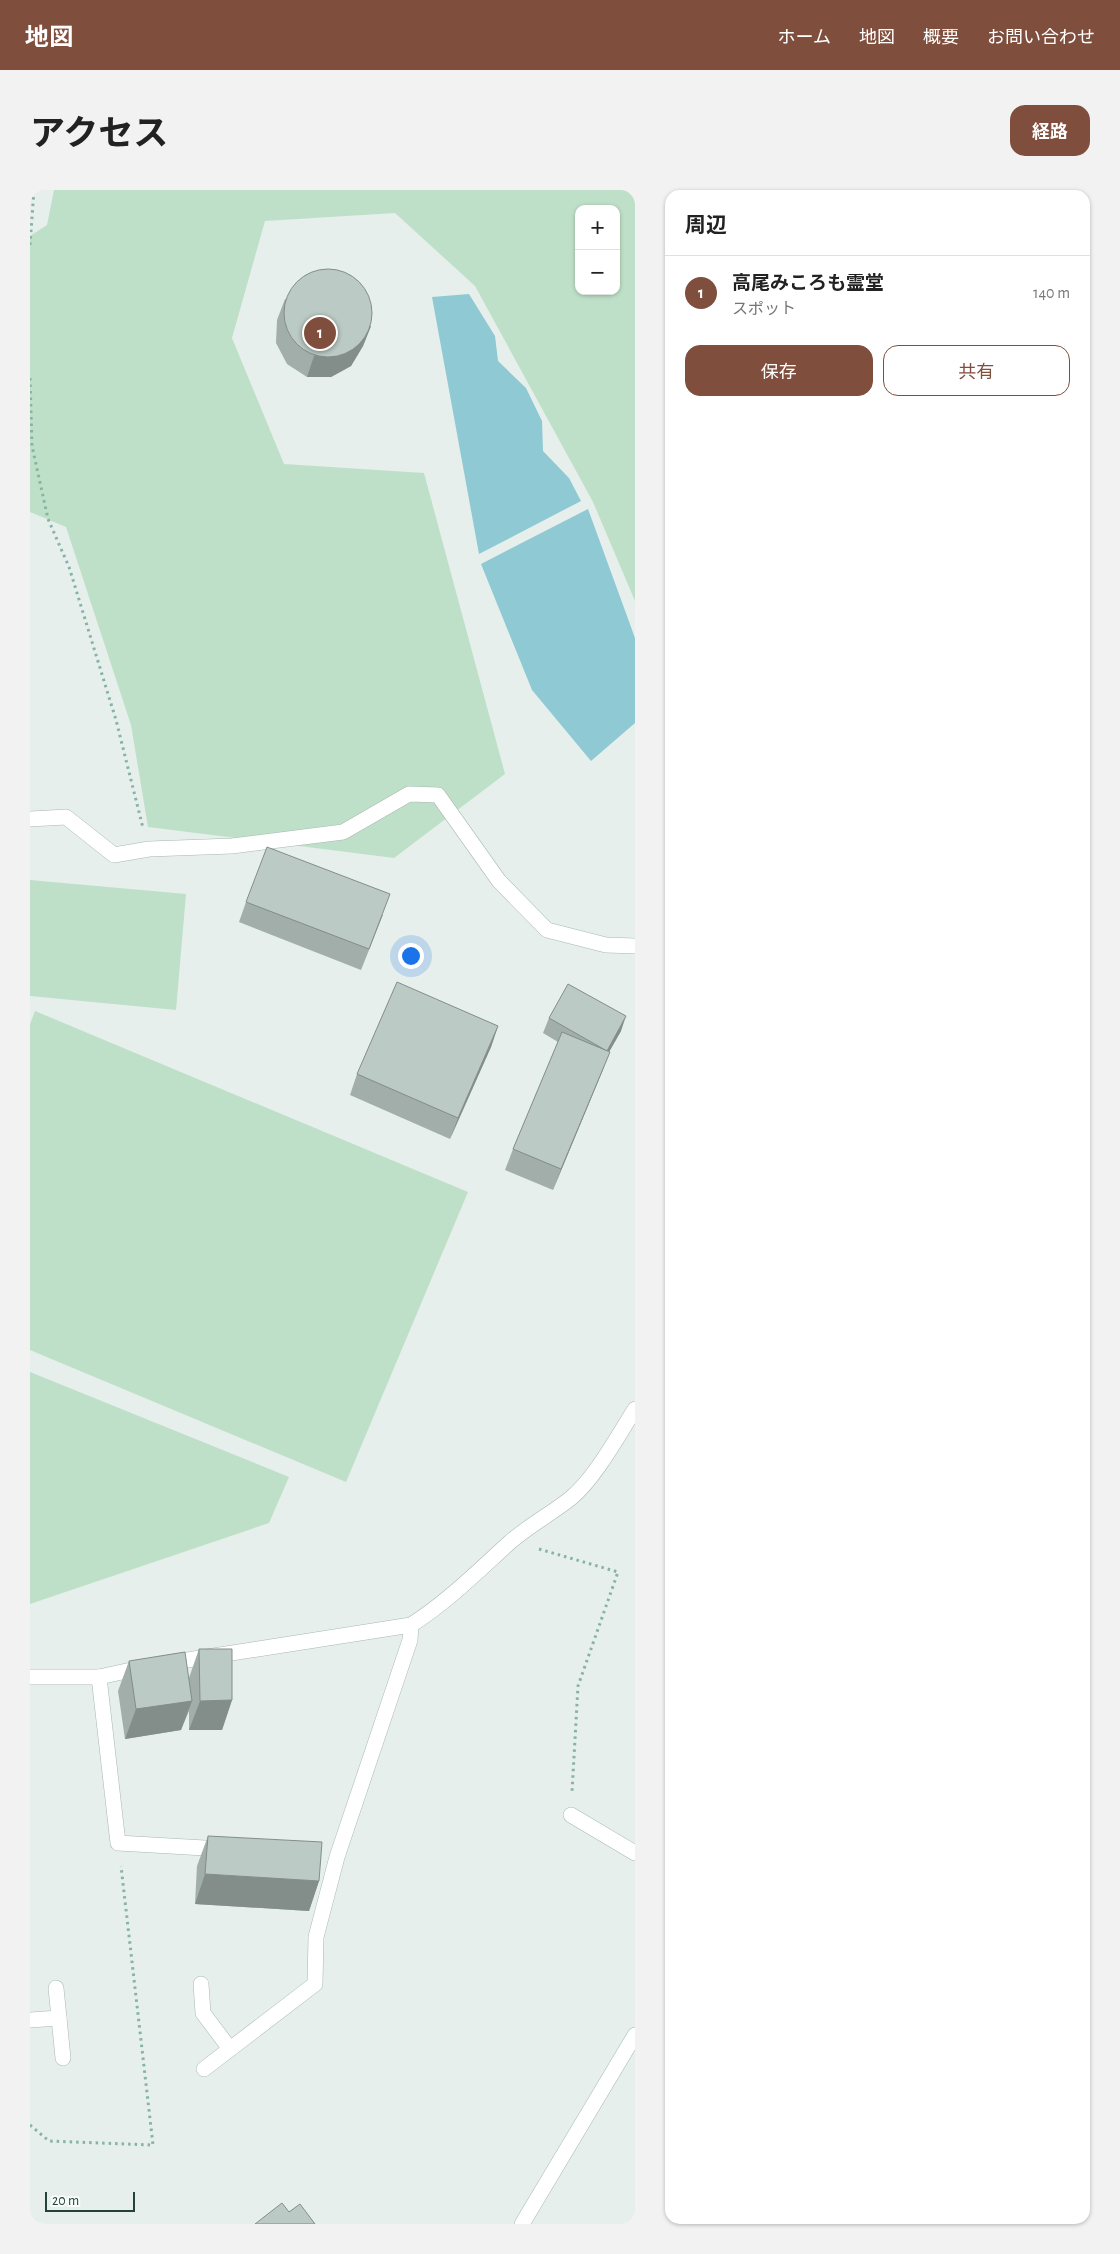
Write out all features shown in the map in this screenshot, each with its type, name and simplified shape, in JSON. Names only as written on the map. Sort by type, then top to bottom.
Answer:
[{"type":"street","points":[[30,819],[66,817],[114,855],[149,849],[232,846],[343,832],[409,794],[438,795],[499,882],[547,930],[606,945],[635,946]]},
{"type":"street","points":[[30,1678],[99,1677],[160,1664],[411,1625],[431,1612],[511,1541],[572,1497],[603,1460],[635,1409]]},
{"type":"street","points":[[204,2069],[315,1984],[316,1937],[337,1857],[410,1640],[411,1625]]},
{"type":"street","points":[[99,1677],[118,1843],[238,1850]]},
{"type":"street","points":[[571,1815],[635,1852]]},
{"type":"street","points":[[317,1856],[337,1857]]},
{"type":"street","points":[[201,1984],[203,2013],[230,2049]]},
{"type":"street","points":[[56,1988],[63,2058]]},
{"type":"street","points":[[30,2020],[59,2018]]},
{"type":"street","points":[[522,2224],[635,2034]]},
{"type":"path","points":[[30,245],[34,190]]},
{"type":"path","points":[[30,378],[32,446],[48,519],[69,567],[116,720],[149,849]]},
{"type":"path","points":[[511,1541],[618,1572],[578,1686],[571,1815]]},
{"type":"path","points":[[30,2125],[49,2141],[153,2145],[118,1843]]},
{"type":"green space","points":[[54,190],[635,190],[635,601],[593,502],[475,286],[395,213],[265,221],[232,338],[284,464],[424,473],[505,774],[394,858],[148,827],[131,725],[66,527],[30,512],[30,236],[47,225]]},
{"type":"green space","points":[[30,880],[186,894],[176,1010],[30,996]]},
{"type":"green space","points":[[35,1011],[468,1192],[346,1482],[30,1350],[30,1024]]},
{"type":"green space","points":[[30,1372],[289,1477],[269,1523],[30,1604]]},
{"type":"water","points":[[469,294],[495,336],[498,361],[526,388],[542,421],[543,451],[569,478],[581,501],[479,554],[432,297]]},
{"type":"water","points":[[588,509],[635,638],[635,723],[591,761],[532,690],[481,564]]},
{"type":"building","points":[[328,269],[345,272],[353,276],[365,288],[369,296],[372,313],[369,330],[365,338],[353,350],[345,354],[328,357],[311,354],[303,350],[291,338],[287,330],[284,313],[287,296],[291,288],[303,276],[311,272]]},
{"type":"building","points":[[267,847],[390,894],[369,949],[246,902]]},
{"type":"building","points":[[397,982],[498,1026],[458,1118],[357,1074]]},
{"type":"building","points":[[568,984],[626,1016],[607,1051],[549,1018]]},
{"type":"building","points":[[562,1032],[610,1052],[561,1169],[513,1149]]},
{"type":"building","points":[[199,1649],[232,1649],[232,1700],[200,1701]]},
{"type":"building","points":[[185,1652],[192,1701],[136,1709],[129,1661]]},
{"type":"building","points":[[208,1836],[322,1842],[319,1881],[205,1874]]},
{"type":"building","points":[[282,2203],[289,2212],[300,2204],[315,2224],[255,2224]]},
{"type":"place","name":"高尾みころも霊堂","points":[[320,333]]}]
